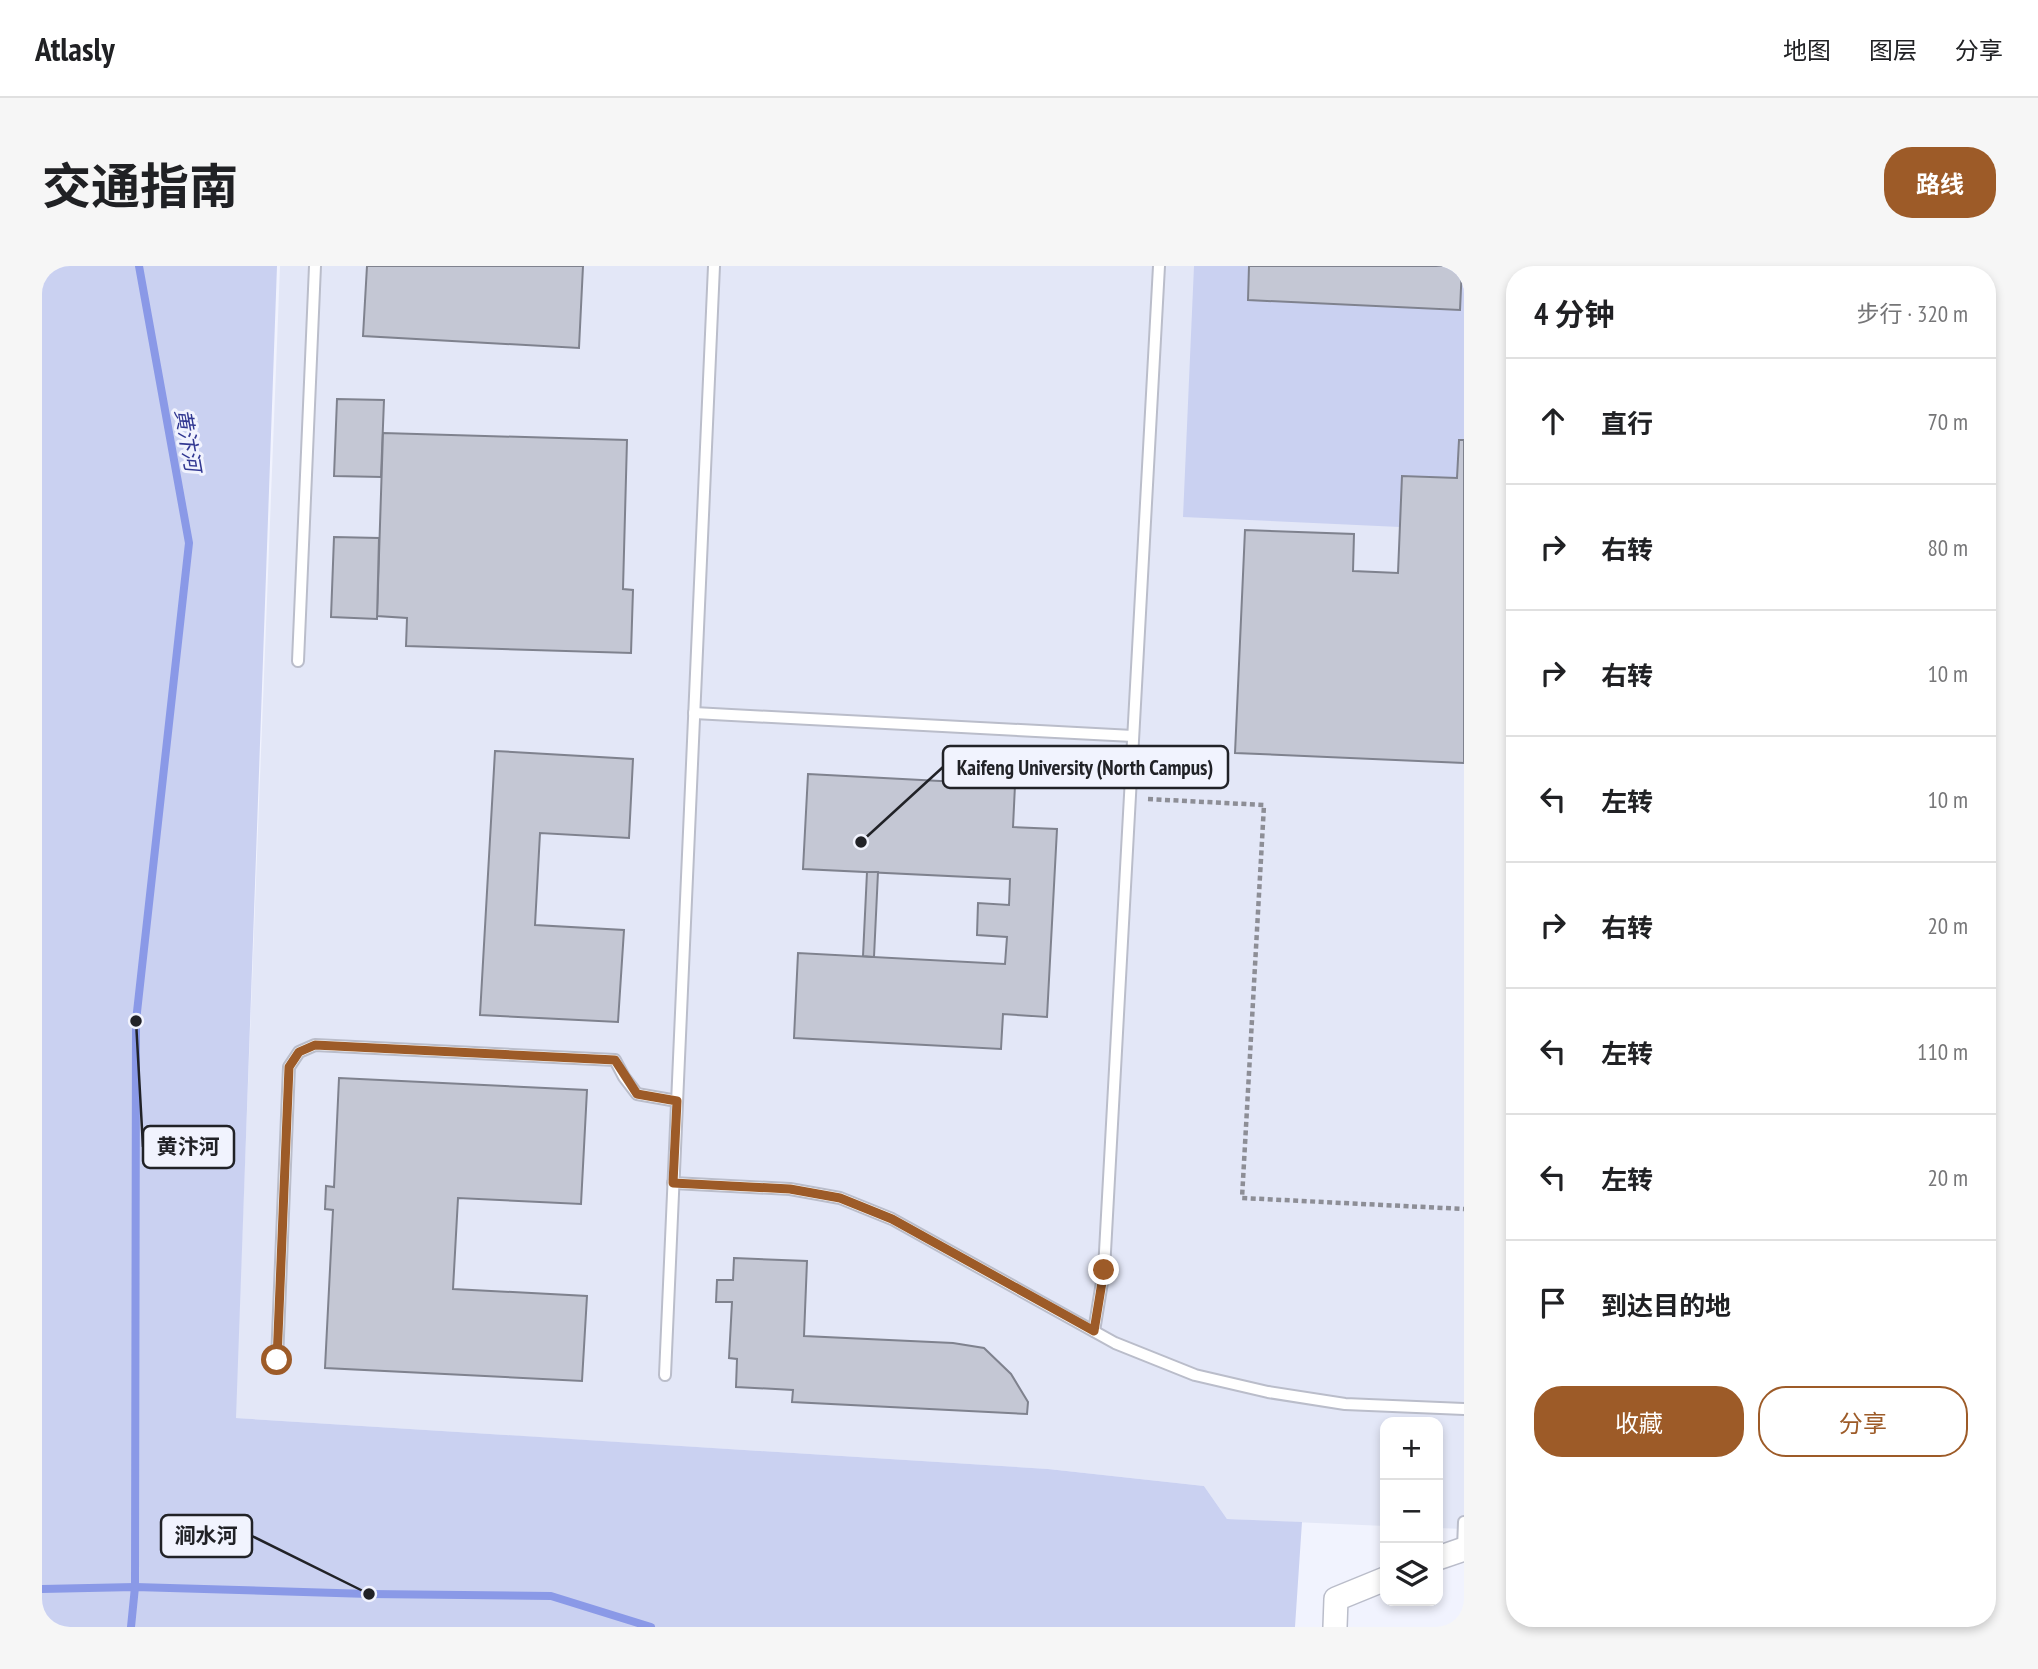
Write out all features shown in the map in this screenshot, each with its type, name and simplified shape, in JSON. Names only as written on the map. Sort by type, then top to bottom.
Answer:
[{"type":"street","points":[[1443,1556],[1463,1549]]},
{"type":"street","points":[[1335,1627],[1336,1599],[1380,1581]]},
{"type":"lane","points":[[298,661],[315,266]]},
{"type":"lane","points":[[664,1375],[714,266]]},
{"type":"lane","points":[[1094,1331],[1104,1270],[1159,266]]},
{"type":"lane","points":[[694,713],[1133,736]]},
{"type":"lane","points":[[277,1360],[289,1067],[299,1052],[315,1045],[615,1060],[637,1094],[677,1101]]},
{"type":"lane","points":[[673,1183],[790,1189],[840,1198],[892,1219],[1115,1343],[1195,1375],[1268,1392],[1345,1404],[1464,1409]]},
{"type":"lane","points":[[1463,1549],[1464,1522]]},
{"type":"path","points":[[1130,798],[1264,805],[1242,1198],[1464,1209]]},
{"type":"shaded area","points":[[42,266],[277,266],[236,1418],[1048,1469],[1204,1486],[1227,1519],[1302,1522],[1295,1627],[42,1627]]},
{"type":"shaded area","points":[[280,266],[1464,266],[1464,1529],[1443,1528],[1443,1417],[1380,1417],[1380,1526],[1227,1519],[1204,1486],[1048,1469],[235,1418]]},
{"type":"shaded area","points":[[1194,266],[1464,266],[1464,440],[1459,441],[1457,478],[1402,476],[1400,527],[1183,517]]},
{"type":"building","points":[[367,266],[583,266],[579,348],[363,336]]},
{"type":"building","points":[[1249,266],[1462,266],[1460,310],[1248,300]]},
{"type":"building","points":[[337,399],[384,400],[381,477],[334,476]]},
{"type":"building","points":[[383,433],[627,440],[623,589],[633,590],[631,653],[406,646],[407,618],[377,616]]},
{"type":"building","points":[[1459,440],[1464,440],[1464,763],[1235,753],[1245,530],[1354,534],[1353,571],[1398,573],[1402,476],[1457,478]]},
{"type":"building","points":[[334,537],[379,538],[377,619],[331,617]]},
{"type":"building","points":[[495,751],[633,759],[629,838],[540,833],[535,925],[624,930],[618,1022],[480,1015]]},
{"type":"building","points":[[808,774],[1015,785],[1013,827],[1057,829],[1047,1017],[1003,1014],[1001,1049],[794,1038],[798,953],[1005,964],[1007,937],[977,935],[978,903],[1009,905],[1010,879],[803,869]]},
{"type":"building","points":[[867,872],[878,872],[874,957],[863,956]]},
{"type":"building","points":[[339,1078],[587,1090],[581,1204],[458,1198],[453,1289],[587,1296],[582,1381],[325,1368],[333,1210],[325,1209],[326,1186],[334,1187]]},
{"type":"building","points":[[734,1258],[807,1261],[804,1336],[953,1343],[984,1348],[1011,1374],[1028,1402],[1027,1414],[792,1402],[793,1390],[736,1387],[737,1359],[729,1358],[732,1302],[716,1302],[717,1280],[733,1280]]},
{"type":"waterway","name":"黄汴河","points":[[131,1627],[135,1587],[136,1021],[189,543],[139,266]]},
{"type":"waterway","points":[[42,1589],[135,1587],[551,1596],[651,1627]]},
{"type":"place","name":"Kaifeng University (North Campus)","points":[[861,842]]},
{"type":"place","name":"黄汴河","points":[[136,1021]]},
{"type":"place","name":"涧水河","points":[[369,1594]]},
{"type":"route","points":[[277,1360],[289,1067],[299,1052],[315,1045],[615,1060],[637,1094],[677,1101],[673,1183],[790,1189],[840,1198],[892,1219],[1094,1331],[1104,1270]]}]
